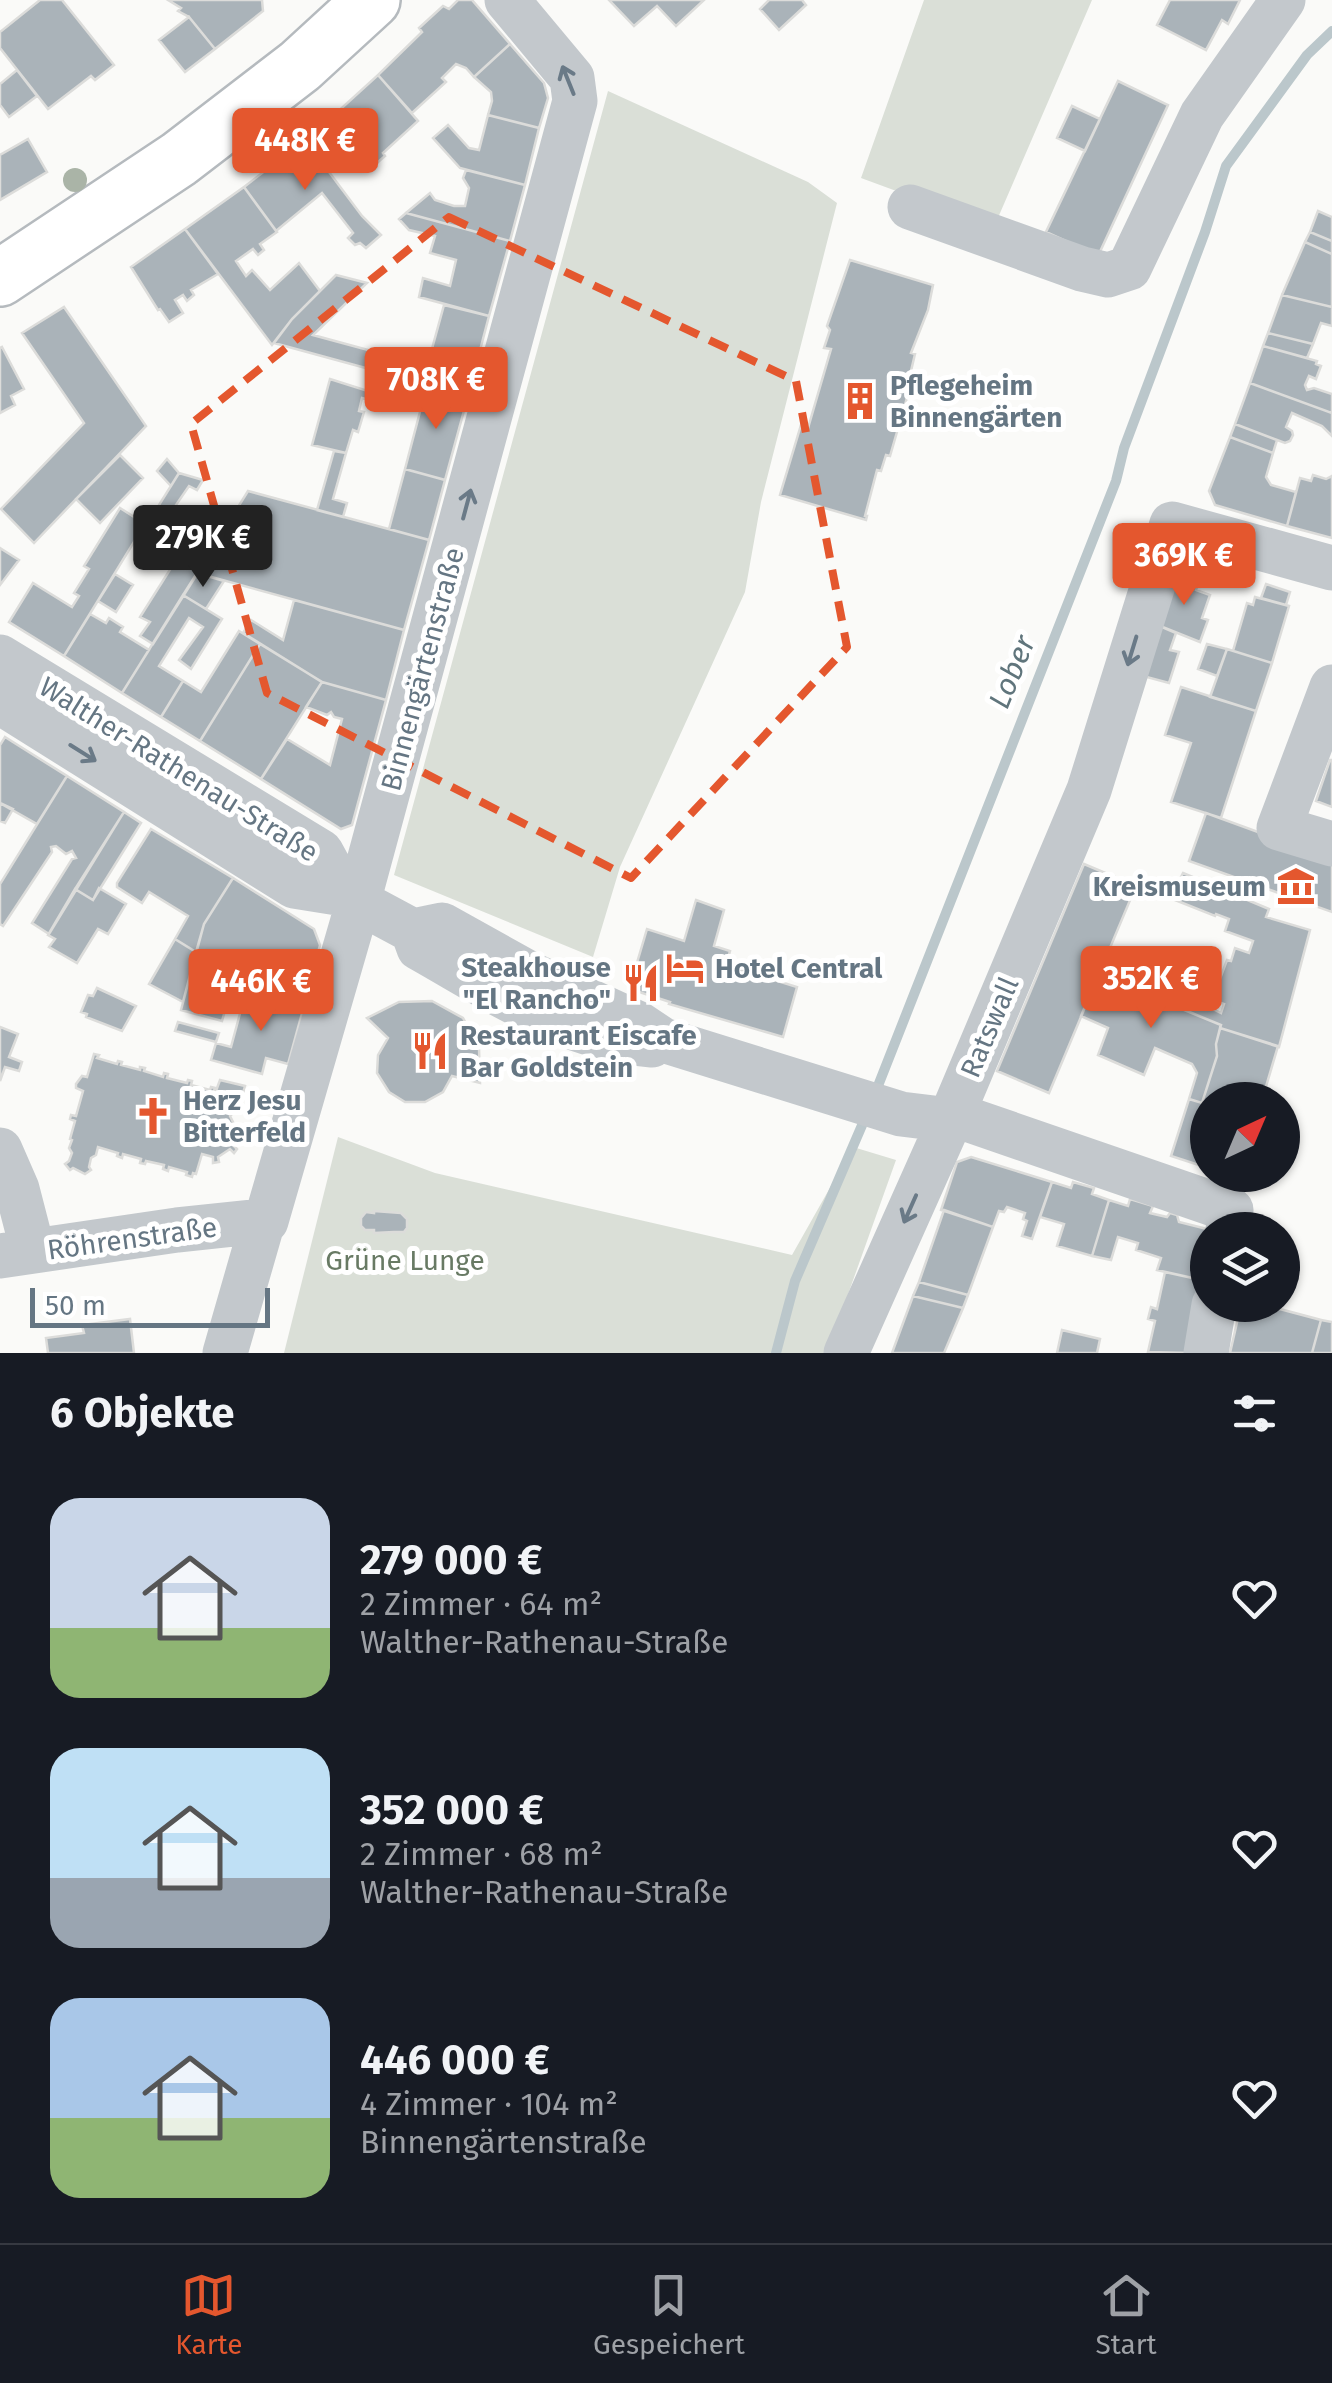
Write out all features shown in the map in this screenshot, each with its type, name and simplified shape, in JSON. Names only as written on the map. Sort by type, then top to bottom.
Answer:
[{"type":"main road","points":[[0,278],[179,160],[300,66],[372,0]]},
{"type":"street","name":"Binnengärtenstraße","points":[[225,1353],[266,1221],[351,898],[576,101],[572,78],[506,0]]},
{"type":"street","points":[[910,206],[1082,269],[1108,275],[1129,268],[1202,114],[1282,0]]},
{"type":"street","name":"Ratswall","points":[[846,1353],[950,1120],[1089,790],[1172,524],[1332,568]]},
{"type":"street","name":"Walther-Rathenau-Straße","points":[[0,657],[321,852],[351,898]]},
{"type":"street","points":[[1332,688],[1279,828],[1332,844]]},
{"type":"street","name":"Walther-Rathenau-Straße","points":[[0,702],[294,886],[351,898],[413,931],[420,948],[544,1018],[610,1040],[652,1045],[662,1040],[901,1114],[950,1120],[961,1117],[1209,1212]]},
{"type":"street","points":[[0,1150],[17,1189],[17,1254]]},
{"type":"street","name":"Röhrenstraße","points":[[17,1254],[264,1221]]},
{"type":"street","points":[[1206,1353],[1211,1322]]},
{"type":"highlighted area","points":[[449,217],[796,381],[847,647],[631,878],[267,693],[191,424]]},
{"type":"green space","points":[[924,0],[1092,0],[994,227],[861,178]]},
{"type":"green space","points":[[608,91],[808,182],[837,203],[761,502],[745,592],[620,867],[593,957],[394,875]]},
{"type":"green space","name":"Grüne Lunge","points":[[338,1137],[435,1173],[792,1255],[853,1147],[896,1160],[827,1353],[284,1353]]},
{"type":"building","points":[[40,0],[62,0],[114,65],[95,80],[91,76],[48,109],[0,48],[0,32]]},
{"type":"building","points":[[168,0],[262,0],[263,11],[215,49],[189,17],[178,11],[181,8]]},
{"type":"building","points":[[458,0],[472,0],[510,44],[474,77],[456,64],[442,78],[446,82],[412,113],[378,75],[422,32],[419,28],[443,6],[449,9]]},
{"type":"building","points":[[609,0],[704,0],[676,26],[657,6],[634,26]]},
{"type":"building","points":[[769,0],[802,0],[806,5],[779,30],[760,9]]},
{"type":"building","points":[[1170,0],[1240,0],[1228,24],[1222,20],[1206,50],[1157,25]]},
{"type":"building","points":[[189,17],[215,49],[185,72],[159,40]]},
{"type":"building","points":[[510,44],[544,83],[548,98],[539,128],[488,115],[491,92],[474,77]]},
{"type":"building","points":[[17,70],[37,96],[9,117],[0,105],[0,84]]},
{"type":"building","points":[[378,75],[418,121],[370,169],[363,161],[359,165],[323,125]]},
{"type":"building","points":[[1118,81],[1168,105],[1098,256],[1046,232]]},
{"type":"building","points":[[1072,106],[1100,119],[1085,151],[1057,138]]},
{"type":"building","points":[[488,115],[539,128],[525,185],[460,168],[433,138],[448,125],[469,148],[479,150]]},
{"type":"building","points":[[28,139],[47,172],[0,200],[0,155]]},
{"type":"building","points":[[305,140],[381,235],[366,248],[348,238],[353,233],[322,193],[276,231],[244,187]]},
{"type":"building","points":[[466,170],[525,185],[510,241],[406,213],[430,193],[435,200],[465,206],[469,188],[463,178]]},
{"type":"building","points":[[244,187],[277,232],[260,244],[264,250],[258,255],[253,249],[236,261],[246,276],[252,270],[270,290],[299,263],[320,291],[272,345],[185,229]]},
{"type":"building","points":[[1318,211],[1332,217],[1332,241],[1310,232]]},
{"type":"building","points":[[406,213],[510,241],[489,316],[419,297],[423,278],[450,286],[456,260],[430,253],[435,236],[409,230],[399,219]]},
{"type":"building","points":[[185,229],[218,274],[191,290],[194,295],[187,301],[183,295],[175,300],[183,313],[169,322],[131,267]]},
{"type":"building","points":[[1310,232],[1332,241],[1332,254],[1305,242]]},
{"type":"building","points":[[1305,242],[1332,254],[1332,307],[1282,295]]},
{"type":"building","name":"Pflegeheim Binnengärten","points":[[850,260],[933,285],[911,353],[915,354],[913,377],[890,456],[886,455],[881,471],[877,470],[866,520],[780,495],[801,425],[808,428],[831,349],[824,348],[830,330],[827,326]]},
{"type":"building","points":[[336,275],[367,283],[313,335],[390,356],[391,351],[400,353],[399,359],[427,367],[444,305],[489,316],[468,396],[274,343]]},
{"type":"building","points":[[1282,295],[1332,307],[1332,326],[1321,323],[1313,344],[1268,333]]},
{"type":"building","points":[[64,307],[146,426],[34,543],[1,509],[84,423],[22,333]]},
{"type":"building","points":[[1268,333],[1313,344],[1307,358],[1263,346]]},
{"type":"building","points":[[1263,346],[1317,361],[1321,366],[1316,379],[1309,376],[1305,385],[1307,390],[1314,388],[1332,394],[1332,413],[1250,383]]},
{"type":"building","points":[[0,348],[24,389],[11,396],[15,405],[0,413]]},
{"type":"building","points":[[330,379],[368,391],[366,399],[362,398],[359,411],[364,412],[358,432],[353,430],[346,453],[312,445]]},
{"type":"building","points":[[1250,383],[1332,413],[1332,436],[1322,426],[1292,413],[1286,427],[1293,435],[1285,443],[1235,424]]},
{"type":"building","points":[[427,385],[468,396],[445,480],[405,469]]},
{"type":"building","points":[[1235,424],[1277,440],[1273,453],[1230,437]]},
{"type":"building","points":[[1230,437],[1273,453],[1266,477],[1271,485],[1296,492],[1287,526],[1215,505],[1209,491]]},
{"type":"building","points":[[334,451],[346,453],[333,499],[347,503],[343,517],[317,510]]},
{"type":"building","points":[[120,455],[143,478],[100,523],[76,499]]},
{"type":"building","points":[[167,459],[179,473],[171,486],[157,471]]},
{"type":"building","points":[[405,469],[445,480],[429,540],[389,529]]},
{"type":"building","points":[[179,473],[203,480],[197,490],[189,486],[165,521],[154,513]]},
{"type":"building","points":[[1313,475],[1326,479],[1332,476],[1332,538],[1287,526],[1300,478],[1311,481]]},
{"type":"building","points":[[248,491],[429,540],[404,630],[197,573]]},
{"type":"building","points":[[120,508],[145,524],[64,656],[9,622],[33,583],[72,607],[79,596],[74,593],[89,569],[84,566]]},
{"type":"building","points":[[0,548],[19,560],[0,585]]},
{"type":"building","points":[[183,549],[204,563],[153,644],[140,636],[150,622],[140,617]]},
{"type":"building","points":[[1177,570],[1200,579],[1196,590],[1210,595],[1202,618],[1208,620],[1200,642],[1155,624]]},
{"type":"building","points":[[197,573],[224,581],[206,609],[183,595]]},
{"type":"building","points":[[115,574],[133,585],[116,612],[98,601]]},
{"type":"building","points":[[1266,584],[1290,592],[1286,605],[1261,598]]},
{"type":"building","points":[[183,595],[222,619],[191,669],[179,660],[203,627],[189,618],[159,666],[183,681],[161,717],[122,693]]},
{"type":"building","points":[[1255,597],[1289,606],[1272,663],[1233,651],[1247,603],[1253,605]]},
{"type":"building","points":[[294,600],[404,630],[386,700],[322,682],[243,633],[251,620],[283,640]]},
{"type":"building","points":[[90,614],[106,623],[109,618],[123,627],[120,632],[149,650],[122,693],[64,656]]},
{"type":"building","points":[[1155,624],[1176,633],[1170,650],[1179,652],[1169,683],[1139,675]]},
{"type":"building","points":[[239,631],[260,644],[200,741],[161,717],[183,681],[201,692]]},
{"type":"building","points":[[260,644],[322,682],[261,779],[200,741]]},
{"type":"building","points":[[1207,644],[1227,649],[1217,676],[1198,669]]},
{"type":"building","points":[[1227,649],[1272,663],[1256,711],[1210,697]]},
{"type":"building","points":[[322,682],[386,700],[352,825],[341,829],[261,779],[287,739],[330,765],[342,719],[331,712],[327,715],[306,707]]},
{"type":"building","points":[[1181,687],[1256,711],[1221,818],[1171,802],[1191,743],[1165,735]]},
{"type":"building","points":[[5,737],[67,776],[37,824],[0,803],[0,745]]},
{"type":"building","points":[[1332,760],[1332,807],[1316,801]]},
{"type":"building","points":[[67,776],[124,812],[49,934],[32,923],[76,858],[72,851],[66,854],[56,846],[51,847],[52,852],[3,926],[0,884]]},
{"type":"building","points":[[0,803],[13,809],[5,823],[0,821]]},
{"type":"building","points":[[124,812],[141,823],[93,900],[75,889]]},
{"type":"building","name":"Kreismuseum","points":[[1206,813],[1332,859],[1332,912],[1189,861]]},
{"type":"building","points":[[151,829],[233,878],[204,924],[196,952],[175,939],[188,916],[149,892],[142,903],[117,887]]},
{"type":"building","points":[[1084,864],[1136,886],[1049,1093],[997,1071]]},
{"type":"building","points":[[1183,873],[1269,909],[1266,917],[1310,930],[1279,1047],[1220,1028],[1221,1025],[1175,1006],[1192,953],[1214,960],[1206,983],[1211,985],[1208,995],[1204,993],[1201,1003],[1221,1013],[1224,1004],[1212,1000],[1227,960],[1231,961],[1235,948],[1249,953],[1253,941],[1225,931],[1229,919],[1170,898]]},
{"type":"building","points":[[233,878],[314,929],[320,945],[304,1006],[260,995],[263,983],[234,979],[222,1021],[181,1010],[204,924]]},
{"type":"building","points":[[99,888],[126,904],[108,934],[98,929],[77,963],[49,947],[55,939],[48,935],[75,889],[93,900]]},
{"type":"building","name":"Hotel Central","points":[[696,900],[724,910],[714,946],[730,951],[726,965],[797,987],[783,1037],[636,991],[631,983],[647,929],[684,941]]},
{"type":"building","points":[[175,939],[196,952],[183,1002],[149,984]]},
{"type":"building","points":[[1098,975],[1221,1025],[1209,1082],[1194,1082],[1197,1073],[1192,1064],[1155,1048],[1144,1075],[1098,1055],[1108,1028],[1081,1016]]},
{"type":"building","points":[[97,988],[136,1006],[122,1031],[81,1012],[88,995],[93,996]]},
{"type":"building","points":[[246,991],[304,1006],[288,1064],[266,1058],[262,1074],[211,1060],[216,1043],[231,1047]]},
{"type":"building","name":"Restaurant Eiscafe Bar Goldstein","points":[[432,1001],[463,1018],[479,1048],[480,1083],[452,1076],[443,1092],[425,1102],[405,1102],[389,1092],[377,1073],[378,1055],[388,1038],[367,1018],[399,1002]]},
{"type":"building","points":[[178,1022],[219,1033],[216,1042],[175,1031]]},
{"type":"building","points":[[0,1027],[18,1034],[9,1057],[22,1062],[19,1071],[5,1067],[0,1081]]},
{"type":"building","points":[[1220,1028],[1278,1046],[1267,1082],[1209,1082],[1217,1056]]},
{"type":"building","name":"Herz Jesu Bitterfeld","points":[[94,1054],[163,1077],[164,1073],[167,1078],[192,1081],[191,1085],[215,1088],[214,1091],[220,1080],[245,1086],[239,1108],[230,1106],[229,1111],[234,1112],[230,1116],[236,1128],[242,1127],[242,1132],[237,1132],[237,1149],[234,1153],[230,1149],[218,1157],[219,1162],[213,1163],[213,1157],[202,1154],[192,1177],[187,1172],[169,1167],[168,1171],[163,1169],[164,1165],[140,1163],[141,1159],[123,1154],[122,1158],[98,1147],[91,1158],[91,1170],[85,1174],[70,1170],[65,1164],[72,1153],[69,1148],[75,1121],[70,1119],[71,1115],[76,1116],[83,1091],[76,1084],[82,1076],[87,1077]]},
{"type":"building","points":[[1190,1099],[1190,1162],[1171,1156]]},
{"type":"building","points":[[971,1157],[1052,1182],[1032,1239],[1022,1236],[1027,1221],[1023,1219],[1025,1213],[1007,1207],[1004,1212],[999,1211],[993,1227],[941,1210],[957,1162]]},
{"type":"building","points":[[1052,1182],[1071,1188],[1073,1182],[1094,1188],[1092,1194],[1109,1200],[1092,1256],[1057,1246],[1064,1224],[1040,1217]]},
{"type":"building","points":[[1130,1199],[1153,1206],[1150,1213],[1177,1215],[1179,1222],[1190,1225],[1190,1277],[1157,1270],[1161,1258],[1136,1250],[1138,1243],[1118,1237],[1111,1260],[1092,1256],[1109,1200],[1128,1206]]},
{"type":"building","points":[[944,1210],[993,1227],[968,1295],[919,1282]]},
{"type":"building","points":[[374,1211],[401,1213],[407,1219],[407,1228],[404,1232],[365,1230],[361,1218]]},
{"type":"building","points":[[1165,1272],[1190,1277],[1190,1322],[1197,1322],[1191,1353],[1148,1352],[1155,1321],[1148,1319],[1151,1307],[1157,1309]]},
{"type":"building","points":[[919,1282],[968,1295],[963,1308],[913,1296]]},
{"type":"building","points":[[913,1296],[963,1308],[944,1353],[892,1353]]},
{"type":"building","points":[[1300,1314],[1321,1320],[1312,1353],[1230,1353],[1237,1322],[1300,1322]]},
{"type":"building","points":[[130,1319],[134,1353],[48,1353],[46,1338],[84,1333],[82,1325]]},
{"type":"building","points":[[1321,1320],[1332,1322],[1332,1353],[1312,1353]]},
{"type":"building","points":[[1062,1330],[1100,1339],[1097,1353],[1057,1353]]},
{"type":"waterway","name":"Lober","points":[[874,1096],[1116,481],[1124,448],[1226,166],[1307,55],[1332,31]]},
{"type":"waterway","name":"Lober","points":[[776,1353],[795,1281],[866,1116]]},
{"type":"place","name":"Pflegeheim Binnengärten","points":[[860,401]]},
{"type":"place","name":"Kreismuseum","points":[[1296,886]]},
{"type":"place","name":"Hotel Central","points":[[685,968]]},
{"type":"place","name":"Steakhouse \"El Rancho\"","points":[[641,983]]},
{"type":"place","name":"Restaurant Eiscafe Bar Goldstein","points":[[430,1051]]},
{"type":"place","name":"Herz Jesu Bitterfeld","points":[[153,1116]]}]
